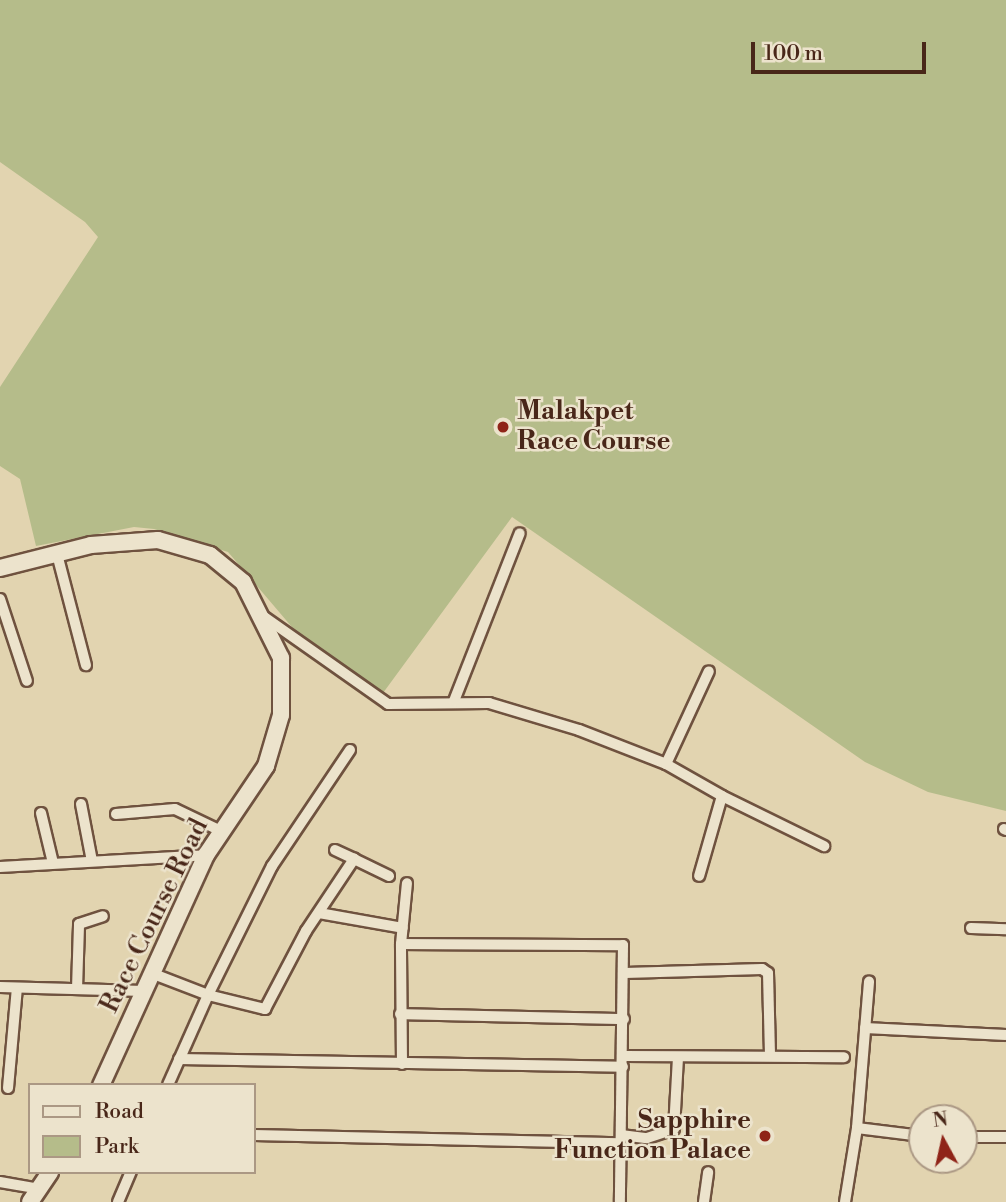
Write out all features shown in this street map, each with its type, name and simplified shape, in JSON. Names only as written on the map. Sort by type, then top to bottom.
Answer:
[{"type":"street","points":[[454,701],[520,533]]},
{"type":"street","name":"Race Course Road","points":[[0,568],[91,545],[158,540],[210,555],[243,582],[263,616],[281,658],[281,715],[266,766],[206,855],[102,1083]]},
{"type":"street","points":[[57,554],[86,666]]},
{"type":"street","points":[[0,599],[27,681]]},
{"type":"street","points":[[263,616],[375,699],[388,704],[454,701],[489,703],[579,730],[666,765],[824,846]]},
{"type":"street","points":[[666,765],[709,671]]},
{"type":"street","points":[[169,1083],[208,995],[272,866],[350,750]]},
{"type":"street","points":[[699,876],[722,796]]},
{"type":"street","points":[[81,804],[92,861]]},
{"type":"street","points":[[116,814],[175,809],[220,831]]},
{"type":"street","points":[[41,813],[53,863]]},
{"type":"street","points":[[335,850],[389,876]]},
{"type":"street","points":[[0,867],[206,855]]},
{"type":"street","points":[[151,973],[208,995],[265,1009],[319,913],[354,859]]},
{"type":"street","points":[[402,1064],[401,944],[407,883]]},
{"type":"street","points":[[319,913],[403,928]]},
{"type":"street","points":[[77,989],[79,924],[103,916]]},
{"type":"street","points":[[971,928],[1006,929]]},
{"type":"street","points":[[401,944],[623,945],[624,1061],[620,1202]]},
{"type":"street","points":[[625,973],[762,968],[768,973],[769,1055]]},
{"type":"street","points":[[845,1202],[857,1128],[869,981]]},
{"type":"street","points":[[0,987],[144,991]]},
{"type":"street","points":[[8,1088],[17,988]]},
{"type":"street","points":[[400,1014],[624,1019]]},
{"type":"street","points":[[864,1028],[1006,1035]]},
{"type":"street","points":[[179,1059],[402,1064],[624,1061],[678,1056],[844,1057]]},
{"type":"street","points":[[256,1135],[647,1138],[674,1129],[678,1056]]},
{"type":"street","points":[[857,1128],[908,1134]]},
{"type":"street","points":[[978,1137],[1006,1138]]},
{"type":"street","points":[[704,1202],[708,1172]]},
{"type":"street","points":[[0,1182],[34,1195],[49,1174]]},
{"type":"street","points":[[118,1202],[130,1174]]},
{"type":"green space","name":"Malakpet Race Course","points":[[0,0],[1006,0],[1006,811],[928,792],[865,762],[512,517],[383,693],[350,676],[297,633],[228,552],[154,529],[134,527],[36,546],[20,479],[0,466],[0,387],[98,237],[85,222],[0,162]]},
{"type":"place","name":"Malakpet Race Course","points":[[503,427]]},
{"type":"place","name":"Sapphire Function Palace","points":[[765,1136]]}]
